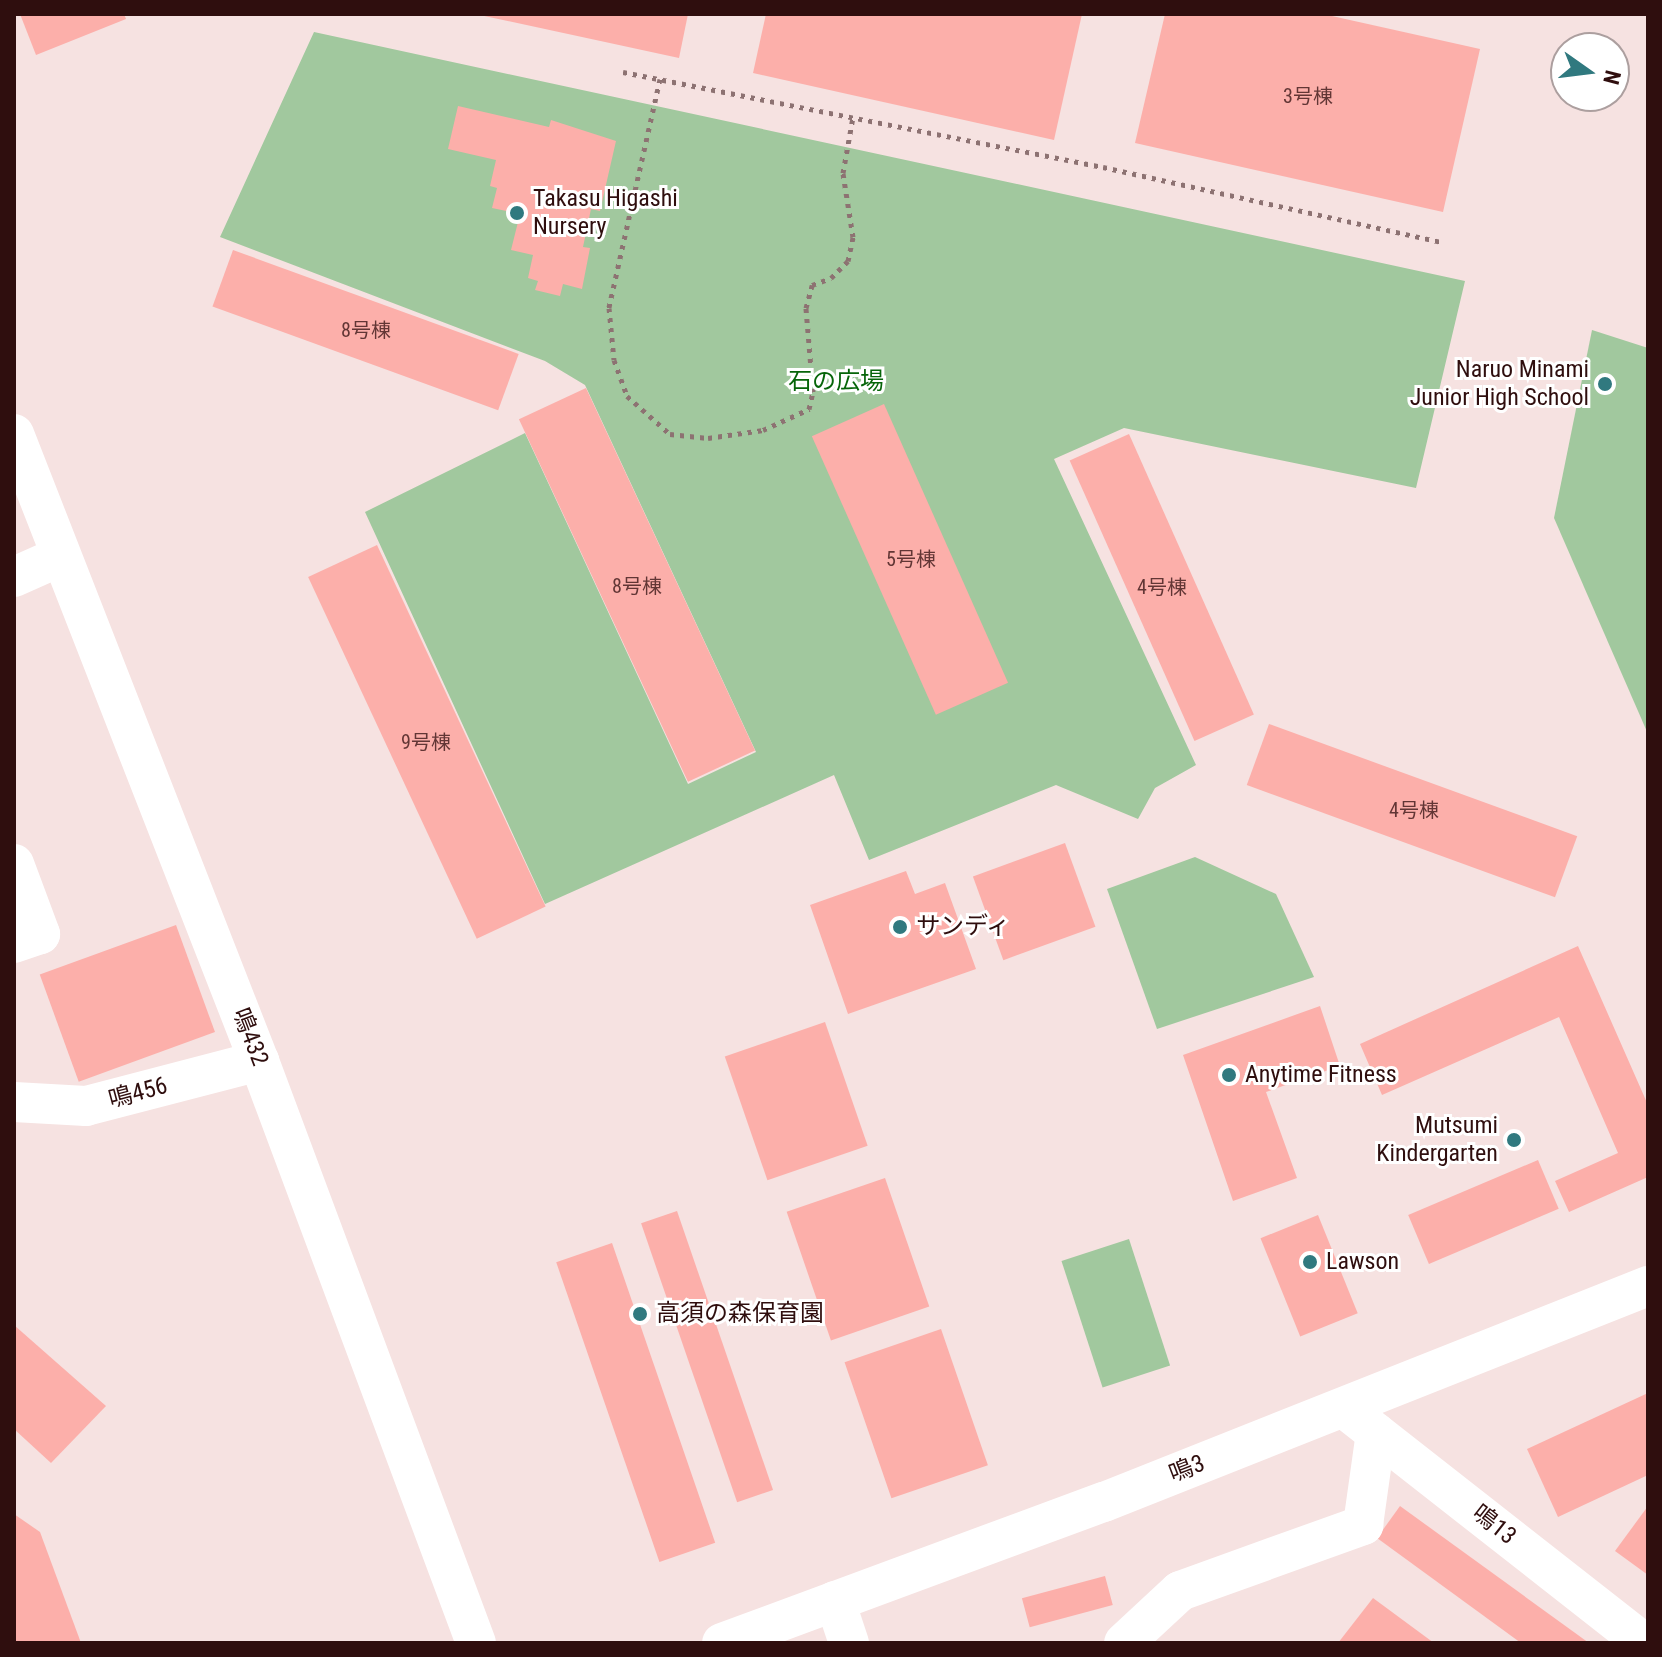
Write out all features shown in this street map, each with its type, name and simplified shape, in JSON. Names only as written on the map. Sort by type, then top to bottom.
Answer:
[{"type":"street","name":"鳴432","points":[[14,434],[259,1061],[476,1643]]},
{"type":"street","points":[[14,577],[61,556]]},
{"type":"street","points":[[14,864],[40,934],[14,943]]},
{"type":"street","name":"鳴456","points":[[14,1102],[86,1106],[259,1061]]},
{"type":"street","name":"鳴3","points":[[722,1643],[1344,1408],[1648,1286]]},
{"type":"street","name":"鳴13","points":[[1344,1408],[1644,1643]]},
{"type":"street","points":[[1124,1643],[1180,1591],[1363,1525],[1376,1433]]},
{"type":"street","points":[[828,1604],[838,1643]]},
{"type":"street","points":[[828,1604],[849,1643]]},
{"type":"path","points":[[623,72],[853,117],[1441,242]]},
{"type":"path","points":[[660,79],[609,308],[614,360],[627,396],[670,434],[708,438],[763,430],[809,409],[813,392],[806,308],[812,285],[831,278],[848,261],[853,237],[843,173],[853,117]]},
{"type":"green space","name":"石の広場","points":[[314,32],[1465,281],[1416,488],[1124,428],[1054,459],[1196,765],[1155,788],[1138,819],[1056,785],[869,860],[834,775],[545,904],[365,512],[525,433],[688,784],[756,752],[585,385],[545,361],[220,237]]},
{"type":"green space","points":[[1592,330],[1648,348],[1648,734],[1554,518]]},
{"type":"green space","points":[[1195,857],[1276,894],[1314,977],[1157,1029],[1107,889]]},
{"type":"green space","points":[[1129,1239],[1170,1365],[1103,1387],[1061,1261]]},
{"type":"building","points":[[20,14],[124,14],[126,19],[36,55]]},
{"type":"building","points":[[475,14],[688,14],[679,58]]},
{"type":"building","points":[[766,14],[1082,14],[1054,140],[753,73]]},
{"type":"building","points":[[1165,14],[1323,14],[1480,49],[1443,212],[1135,143]]},
{"type":"building","points":[[458,106],[549,127],[551,120],[616,141],[600,211],[591,209],[583,247],[590,248],[582,289],[563,284],[560,296],[535,290],[538,281],[528,278],[533,255],[511,250],[520,214],[492,208],[497,188],[490,186],[496,160],[448,149]]},
{"type":"building","points":[[233,250],[519,354],[498,410],[212,306]]},
{"type":"building","points":[[586,388],[755,751],[688,782],[519,419]]},
{"type":"building","points":[[884,404],[1008,683],[936,715],[812,436]]},
{"type":"building","points":[[1129,434],[1254,714],[1194,741],[1070,460]]},
{"type":"building","points":[[377,545],[546,907],[477,939],[308,577]]},
{"type":"building","points":[[1269,724],[1577,836],[1555,897],[1247,785]]},
{"type":"building","points":[[1065,843],[1095,927],[1003,960],[973,877]]},
{"type":"building","points":[[906,871],[915,894],[945,883],[976,969],[848,1014],[810,905]]},
{"type":"building","points":[[176,925],[215,1032],[79,1082],[40,975]]},
{"type":"building","points":[[1578,946],[1648,1105],[1648,1177],[1569,1212],[1555,1181],[1618,1153],[1559,1017],[1382,1095],[1360,1044]]},
{"type":"building","points":[[1320,1006],[1340,1066],[1266,1092],[1297,1178],[1233,1201],[1183,1055]]},
{"type":"building","points":[[825,1022],[868,1146],[767,1180],[725,1057]]},
{"type":"building","points":[[1538,1160],[1559,1209],[1429,1264],[1408,1215]]},
{"type":"building","points":[[885,1178],[929,1307],[831,1340],[787,1212]]},
{"type":"building","points":[[677,1211],[773,1490],[737,1502],[641,1223]]},
{"type":"building","points":[[1318,1215],[1358,1313],[1300,1337],[1261,1238]]},
{"type":"building","points":[[612,1243],[715,1543],[659,1562],[556,1262]]},
{"type":"building","points":[[14,1325],[106,1406],[51,1463],[14,1429]]},
{"type":"building","points":[[941,1329],[988,1465],[891,1498],[845,1362]]},
{"type":"building","points":[[1648,1393],[1648,1475],[1558,1517],[1527,1449]]},
{"type":"building","points":[[1400,1506],[1589,1643],[1521,1643],[1377,1538]]},
{"type":"building","points":[[1648,1506],[1648,1575],[1615,1551]]},
{"type":"building","points":[[14,1514],[40,1532],[81,1643],[14,1643]]},
{"type":"building","points":[[1105,1576],[1113,1605],[1030,1627],[1022,1598]]},
{"type":"building","points":[[1373,1598],[1434,1643],[1338,1643]]},
{"type":"place","name":"Takasu Higashi Nursery","points":[[517,213]]},
{"type":"place","name":"Naruo Minami Junior High School","points":[[1605,384]]},
{"type":"place","name":"サンディ","points":[[900,927]]},
{"type":"place","name":"Anytime Fitness","points":[[1229,1075]]},
{"type":"place","name":"Mutsumi Kindergarten","points":[[1514,1140]]},
{"type":"place","name":"Lawson","points":[[1310,1262]]},
{"type":"place","name":"高須の森保育園","points":[[640,1314]]}]
